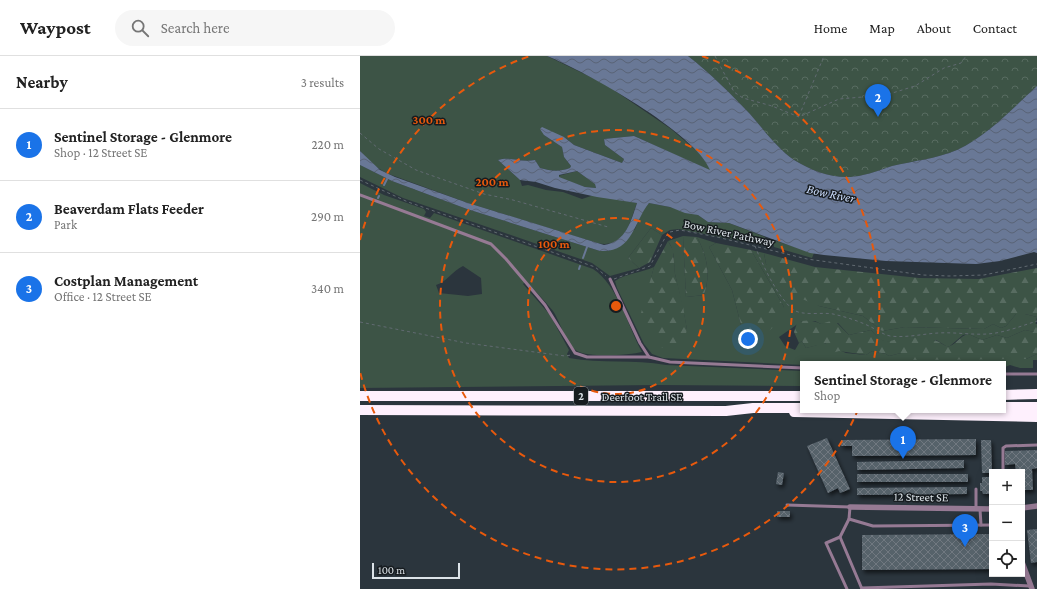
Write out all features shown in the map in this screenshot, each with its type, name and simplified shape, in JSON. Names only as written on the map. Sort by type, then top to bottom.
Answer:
[{"type":"highway","points":[[1006,395],[1037,394]]},
{"type":"highway","name":"Deerfoot Trail SE","points":[[360,396],[800,396]]},
{"type":"highway","points":[[1006,407],[1037,407]]},
{"type":"highway","name":"Deerfoot Trail SE","points":[[360,410],[726,411],[753,408],[800,408]]},
{"type":"highway","points":[[726,411],[800,412]]},
{"type":"highway","points":[[830,413],[1037,417]]},
{"type":"street","points":[[1025,508],[1037,506]]},
{"type":"street","name":"12 Street SE","points":[[850,507],[989,509]]},
{"type":"street","points":[[1025,570],[1031,587]]},
{"type":"lane","points":[[360,195],[491,244],[506,259],[545,305],[575,354],[587,357],[648,357],[670,362],[800,368]]},
{"type":"lane","points":[[610,279],[648,357]]},
{"type":"lane","points":[[1006,374],[1037,374]]},
{"type":"lane","points":[[1003,469],[1003,448],[1006,446],[1037,445]]},
{"type":"lane","points":[[976,489],[981,525]]},
{"type":"lane","points":[[787,505],[850,507],[849,519],[840,537],[826,543],[847,589]]},
{"type":"lane","points":[[849,519],[873,526],[989,525]]},
{"type":"lane","points":[[840,537],[862,589],[991,584],[1031,587]]},
{"type":"path","points":[[715,56],[734,92],[743,98],[772,106],[799,117],[840,98],[886,95],[916,86],[944,68],[961,63],[966,56]]},
{"type":"path","points":[[799,117],[824,56]]},
{"type":"path","points":[[360,133],[379,149],[416,170],[484,194],[513,200],[608,227]]},
{"type":"path","points":[[360,180],[391,195],[595,267],[610,279]]},
{"type":"path","name":"Bow River Pathway","points":[[610,279],[627,273],[643,270],[650,266],[666,236],[675,231],[717,237],[807,259],[923,275],[984,275],[1037,264]]},
{"type":"path","points":[[754,246],[764,268],[787,303],[795,311],[801,313],[833,314],[853,320],[889,336],[958,333],[986,334],[1004,331],[1037,321]]},
{"type":"path","points":[[360,322],[466,343],[565,356],[575,354]]},
{"type":"green space","points":[[360,56],[547,56],[605,84],[671,129],[698,152],[707,163],[711,171],[634,136],[604,139],[605,145],[624,159],[622,163],[574,145],[564,137],[544,135],[562,147],[564,157],[571,166],[570,168],[559,171],[540,168],[535,160],[498,160],[520,180],[522,186],[528,185],[546,190],[563,192],[582,199],[594,195],[637,203],[625,233],[614,242],[607,244],[597,243],[468,203],[386,173],[373,165],[360,151]]},
{"type":"green space","points":[[688,56],[1037,56],[1037,86],[979,137],[957,150],[941,156],[892,166],[863,175],[845,177],[827,175],[810,169],[794,160],[776,144],[728,91]]},
{"type":"green space","points":[[360,165],[392,181],[467,209],[600,251],[609,251],[635,229],[641,213],[649,203],[698,215],[708,222],[729,223],[765,237],[762,245],[679,229],[670,230],[662,235],[651,228],[628,258],[639,268],[610,276],[592,263],[403,198],[360,177]]},
{"type":"green space","points":[[577,171],[595,184],[596,188],[585,187],[559,178],[558,176]]},
{"type":"green space","points":[[360,183],[384,195],[424,209],[426,212],[424,216],[430,218],[434,213],[593,269],[602,276],[622,307],[642,352],[619,355],[591,355],[577,351],[566,338],[553,311],[526,281],[523,284],[550,315],[569,350],[567,354],[569,358],[593,361],[642,362],[666,365],[800,371],[800,386],[658,385],[360,388]],"holes":[[[463,266],[481,278],[482,294],[468,296],[439,293],[436,285],[440,284]]]},
{"type":"green space","points":[[651,228],[662,235],[650,262],[639,268],[628,258]]},
{"type":"green space","points":[[683,236],[686,297],[704,295],[706,287],[707,265],[697,237],[716,243],[709,247],[732,290],[741,325],[784,307],[751,250],[764,253],[766,264],[819,306],[863,316],[882,331],[905,327],[984,329],[993,324],[1001,328],[1006,326],[1016,314],[1025,314],[1037,317],[1034,332],[1025,330],[1007,338],[997,335],[982,340],[968,334],[963,335],[950,346],[946,346],[936,340],[926,340],[913,337],[886,342],[879,339],[871,330],[849,335],[838,323],[821,324],[815,321],[802,321],[779,337],[785,346],[795,350],[802,341],[806,348],[824,343],[846,353],[866,355],[872,351],[889,356],[901,353],[901,359],[1026,359],[1037,354],[1037,360],[1033,360],[1033,368],[1020,368],[1010,365],[1006,367],[1006,361],[800,361],[800,365],[663,358],[652,354],[644,344],[615,281],[624,276],[654,267],[650,282],[687,330],[675,274],[673,253],[671,245],[668,241]]},
{"type":"green space","points":[[683,236],[697,237],[703,251],[707,265],[707,280],[704,295],[686,297]]},
{"type":"green space","points":[[773,240],[814,253],[812,258],[774,247]]},
{"type":"green space","points":[[668,241],[673,250],[675,274],[687,330],[681,349],[662,348],[639,320],[654,267]]},
{"type":"green space","points":[[716,243],[751,250],[784,307],[778,320],[767,332],[762,334],[747,335],[741,325],[732,290],[709,247]]},
{"type":"green space","points":[[764,253],[815,267],[919,278],[979,279],[1037,268],[1037,317],[1025,314],[1016,314],[1006,326],[1001,328],[993,324],[984,329],[905,327],[882,331],[863,316],[819,306],[783,291],[766,264]]},
{"type":"green space","points":[[809,320],[821,324],[834,320],[849,335],[871,330],[881,340],[890,341],[915,337],[935,340],[948,346],[952,345],[968,334],[982,340],[997,335],[1007,338],[1025,330],[1034,332],[1032,328],[1035,324],[1037,324],[1037,354],[1026,359],[901,360],[901,353],[889,356],[872,351],[866,355],[839,351],[832,353],[825,343],[821,347],[818,345],[806,348],[802,341],[799,343],[794,332],[797,323]]},
{"type":"water","name":"Bow River","points":[[547,56],[688,56],[728,91],[776,144],[794,160],[810,169],[827,175],[845,177],[854,177],[867,174],[892,166],[933,158],[957,150],[979,137],[989,129],[1037,86],[1037,253],[1034,252],[1000,261],[976,264],[886,261],[824,255],[810,253],[729,223],[708,222],[698,215],[649,203],[626,242],[611,250],[600,251],[467,209],[392,181],[360,165],[360,151],[380,170],[395,177],[468,203],[604,245],[618,240],[623,235],[630,223],[637,203],[597,197],[555,188],[536,182],[520,180],[498,160],[535,160],[540,168],[559,171],[570,168],[571,166],[564,157],[562,147],[544,135],[540,129],[542,127],[564,137],[574,145],[622,163],[624,159],[605,145],[604,139],[634,136],[710,170],[701,155],[684,139],[662,122],[612,89]],"holes":[[[577,171],[595,184],[596,188],[585,187],[559,177],[559,175]]]},
{"type":"building","points":[[827,438],[850,489],[840,493],[838,488],[828,493],[807,446]]},
{"type":"building","points":[[976,439],[976,455],[852,456],[852,446],[841,446],[841,440]]},
{"type":"building","points":[[981,440],[991,440],[992,469],[989,469],[989,473],[982,473]]},
{"type":"building","points":[[1037,450],[1037,468],[1032,469],[1033,490],[1025,490],[1025,469],[1016,469],[1015,464],[1005,465],[1005,451]]},
{"type":"building","points":[[964,460],[964,468],[857,470],[857,462]]},
{"type":"building","points":[[778,472],[784,473],[782,485],[776,484]]},
{"type":"building","points":[[857,474],[968,474],[968,482],[857,482]]},
{"type":"building","points":[[982,477],[989,477],[989,494],[983,494],[982,491],[980,491],[980,483],[982,483]]},
{"type":"building","points":[[967,487],[967,494],[857,495],[857,488]]},
{"type":"building","points":[[777,511],[790,511],[790,517],[777,517]]},
{"type":"building","points":[[1037,529],[1037,562],[1031,563],[1027,530]]},
{"type":"building","points":[[989,534],[989,569],[862,570],[862,535]]},
{"type":"waterway","points":[[384,185],[387,179]]},
{"type":"waterway","points":[[583,258],[587,247]]},
{"type":"place","name":"Beaverdam Flats Feeder","points":[[878,117]]},
{"type":"place","name":"Sentinel Storage - Glenmore","points":[[903,459]]},
{"type":"place","name":"Costplan Management","points":[[965,547]]}]
